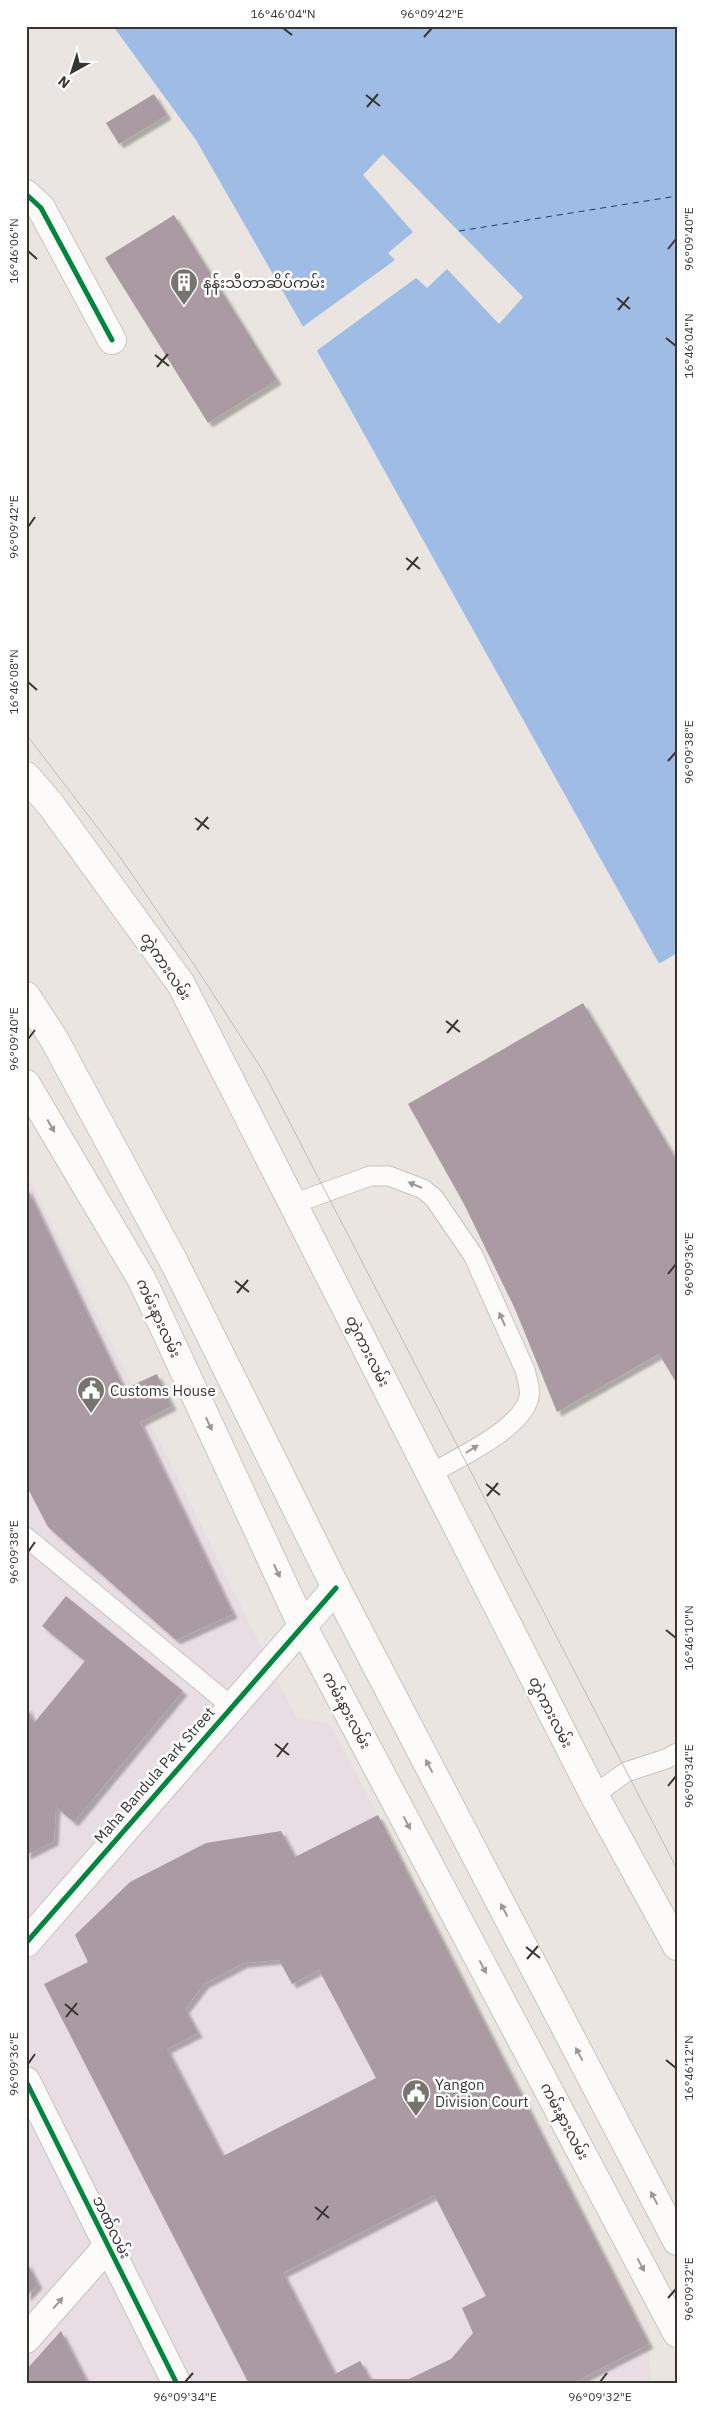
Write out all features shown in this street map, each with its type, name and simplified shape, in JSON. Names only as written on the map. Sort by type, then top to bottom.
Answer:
[{"type":"main road","points":[[26,194],[41,208],[112,340]]},
{"type":"main road","name":"တွဲကားလမ်း","points":[[26,776],[51,805],[181,984],[594,1795],[677,1946]]},
{"type":"main road","points":[[26,996],[54,1039],[175,1264],[336,1588],[677,2241]]},
{"type":"main road","name":"ကမ်းနားလမ်း","points":[[26,1084],[142,1280],[302,1625],[677,2333]]},
{"type":"main road","points":[[142,1280],[175,1264]]},
{"type":"main road","name":"Maha Bandula Park Street","points":[[26,1943],[336,1588]]},
{"type":"main road","name":"ဘဏ်လမ်း","points":[[26,2081],[177,2384]]},
{"type":"main road","points":[[26,2339],[108,2246]]},
{"type":"lane","points":[[293,1204],[370,1176],[389,1176],[423,1188],[434,1198],[473,1255],[525,1370],[529,1386],[529,1400],[517,1418],[504,1429],[430,1474]]},
{"type":"lane","points":[[26,1537],[231,1706]]},
{"type":"lane","points":[[594,1795],[626,1772],[666,1760],[677,1753]]},
{"type":"shaded area","points":[[26,1172],[296,1717],[330,1724],[378,1815],[649,2344],[651,2384],[26,2384]]},
{"type":"water","points":[[113,26],[677,26],[677,996],[344,398],[196,140]]},
{"type":"pier","points":[[383,154],[523,297],[499,324],[447,269],[427,288],[416,278],[315,352],[301,328],[395,260],[388,253],[413,232],[363,175]]},
{"type":"pier","points":[[677,953],[677,994],[674,995],[657,965]]},
{"type":"building","points":[[154,94],[167,115],[119,144],[106,123]]},
{"type":"building","name":"နန်းသီတာဆိပ်ကမ်း","points":[[174,215],[277,380],[208,423],[105,258]]},
{"type":"building","points":[[583,1003],[677,1161],[677,1384],[659,1354],[557,1412],[515,1309],[464,1204],[408,1104]]},
{"type":"building","name":"Customs House","points":[[26,1186],[124,1389],[157,1374],[172,1406],[140,1422],[233,1614],[176,1640],[48,1527],[26,1485]]},
{"type":"building","points":[[66,1596],[183,1691],[74,1822],[56,1807],[54,1841],[26,1855],[26,1705],[34,1723],[85,1661],[42,1626]]},
{"type":"building","name":"Yangon Division Court","points":[[378,1815],[649,2344],[571,2384],[249,2384],[44,1984],[88,1962],[75,1935],[130,1882],[206,1843],[281,1831],[295,1857]],"holes":[[[279,1960],[292,1984],[319,1970],[376,2078],[223,2156],[167,2049],[198,2033],[185,2009],[204,1984],[244,1963]],[[434,2195],[486,2296],[462,2308],[473,2333],[451,2359],[409,2379],[370,2379],[360,2361],[335,2374],[283,2273]]]},
{"type":"building","points":[[26,2261],[38,2284],[26,2297]]},
{"type":"building","points":[[61,2331],[88,2384],[26,2384],[26,2370]]},
{"type":"ferry route","points":[[459,231],[677,196]]},
{"type":"tram line","points":[[26,734],[120,857],[195,966],[263,1071],[677,1869]]},
{"type":"cycle path","points":[[26,194],[41,208],[112,340]]},
{"type":"cycle path","points":[[26,1943],[336,1588]]},
{"type":"cycle path","points":[[26,2081],[177,2384]]},
{"type":"place","name":"နန်းသီတာဆိပ်ကမ်း","points":[[184,306]]},
{"type":"place","name":"Customs House","points":[[91,1414]]},
{"type":"place","name":"Yangon Division Court","points":[[416,2117]]}]
